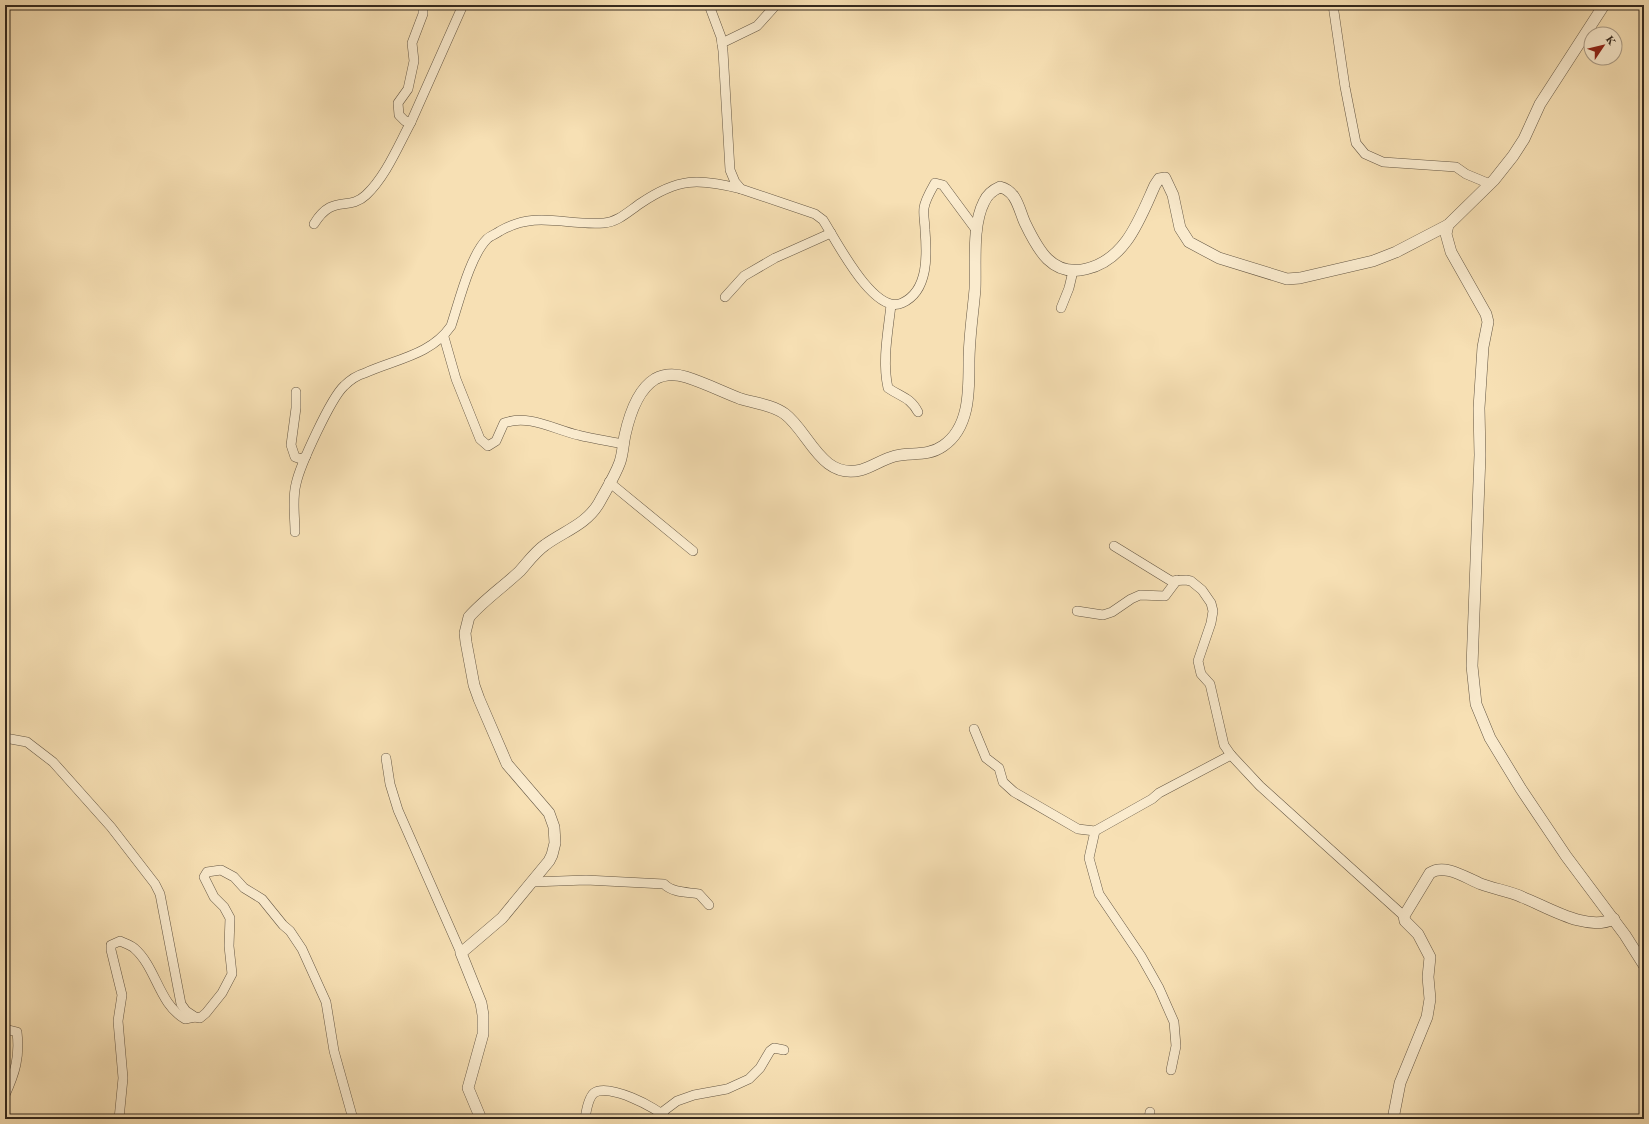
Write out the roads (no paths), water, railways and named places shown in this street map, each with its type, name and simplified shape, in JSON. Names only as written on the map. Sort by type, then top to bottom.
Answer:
[{"type":"street","points":[[411,122],[405,121],[399,114],[398,103],[408,89],[414,61],[412,43],[423,14],[423,5]]},
{"type":"street","points":[[314,224],[327,207],[356,201],[365,196],[384,172],[411,122],[463,5]]},
{"type":"street","points":[[709,5],[722,43],[726,72],[730,170],[735,182],[741,189]]},
{"type":"street","points":[[722,43],[757,26],[776,5]]},
{"type":"street","points":[[1333,5],[1345,87],[1356,143],[1364,154],[1383,162],[1456,167],[1466,174],[1490,184]]},
{"type":"street","points":[[461,954],[502,918],[552,855],[555,843],[553,821],[539,799],[511,771],[502,754],[474,685],[466,642],[466,626],[469,617],[479,606],[520,571],[546,544],[576,527],[600,502],[620,462],[632,412],[641,394],[654,380],[670,375],[685,377],[740,398],[778,409],[799,426],[824,461],[835,467],[853,471],[861,470],[894,456],[926,454],[947,443],[960,426],[966,408],[969,381],[977,231],[983,203],[993,190],[1000,187],[1009,191],[1018,202],[1034,238],[1048,260],[1059,268],[1073,272],[1099,265],[1122,247],[1136,228],[1155,185],[1159,179],[1165,178],[1173,195],[1180,228],[1189,242],[1219,258],[1287,279],[1300,278],[1368,262],[1396,252],[1448,225],[1490,184],[1513,156],[1524,138],[1540,104],[1604,5]]},
{"type":"street","points":[[295,532],[296,485],[306,456],[333,403],[344,386],[363,373],[430,348],[444,336],[451,326],[477,253],[487,238],[514,223],[539,219],[605,223],[617,220],[641,203],[676,184],[693,181],[717,182],[815,214],[823,220],[867,289],[879,299],[891,305],[899,305],[910,300],[917,292],[923,280],[927,251],[924,208],[936,183],[943,185],[977,231]]},
{"type":"street","points":[[1448,225],[1446,234],[1451,252],[1486,314],[1488,322],[1483,347],[1479,408],[1480,455],[1472,666],[1476,704],[1490,738],[1521,789],[1566,856],[1614,919],[1644,965]]},
{"type":"street","points":[[725,297],[744,276],[806,243],[832,233]]},
{"type":"street","points":[[1061,308],[1069,288],[1073,272]]},
{"type":"street","points":[[891,305],[886,357],[886,378],[888,388],[896,393],[906,396],[914,403],[918,412]]},
{"type":"street","points":[[444,336],[456,379],[469,408],[480,439],[488,446],[496,441],[504,423],[514,419],[534,421],[586,437],[624,444]]},
{"type":"street","points":[[296,392],[296,408],[291,445],[295,457],[300,459],[306,456]]},
{"type":"street","points":[[609,482],[693,551]]},
{"type":"street","points":[[1114,546],[1164,578],[1171,581],[1191,581],[1202,590],[1211,603],[1213,611],[1211,623],[1198,661],[1202,674],[1210,684],[1224,745],[1231,755],[1260,786],[1404,916],[1405,921],[1418,934],[1430,957],[1430,999],[1427,1017],[1400,1083],[1393,1119]]},
{"type":"street","points":[[1077,611],[1102,615],[1112,612],[1131,599],[1140,596],[1164,596],[1177,580]]},
{"type":"street","points":[[974,729],[986,758],[1000,768],[1002,782],[1014,792],[1078,829],[1094,831],[1152,799],[1159,793],[1231,755]]},
{"type":"street","points":[[5,738],[27,742],[52,762],[111,827],[156,884],[160,894],[181,1004],[186,1012],[194,1017]]},
{"type":"street","points":[[386,758],[390,784],[398,810],[481,1003],[483,1015],[483,1034],[468,1088],[481,1119]]},
{"type":"street","points":[[1094,831],[1089,858],[1099,894],[1141,956],[1159,988],[1174,1022],[1176,1046],[1171,1070]]},
{"type":"street","points":[[119,1119],[123,1078],[118,1021],[122,995],[111,945],[120,941],[134,948],[150,971],[168,1005],[176,1014],[185,1019],[194,1017],[200,1018],[206,1013],[222,993],[232,974],[229,946],[230,918],[224,907],[211,891],[204,877],[207,872],[221,870],[234,877],[244,888],[262,899],[283,925],[290,931],[302,948],[326,1002],[332,1043],[353,1119]]},
{"type":"street","points":[[1404,916],[1430,873],[1435,870],[1440,870],[1457,873],[1484,885],[1593,924],[1614,919]]},
{"type":"street","points":[[532,882],[586,880],[664,884],[669,889],[675,891],[699,894],[709,906]]},
{"type":"street","points":[[5,1029],[17,1032],[18,1043],[16,1070],[5,1096]]},
{"type":"street","points":[[585,1119],[590,1098],[594,1093],[604,1090],[638,1100],[654,1107],[664,1116],[677,1101],[694,1095],[727,1089],[738,1085],[754,1076],[770,1051],[774,1048],[784,1050]]}]
